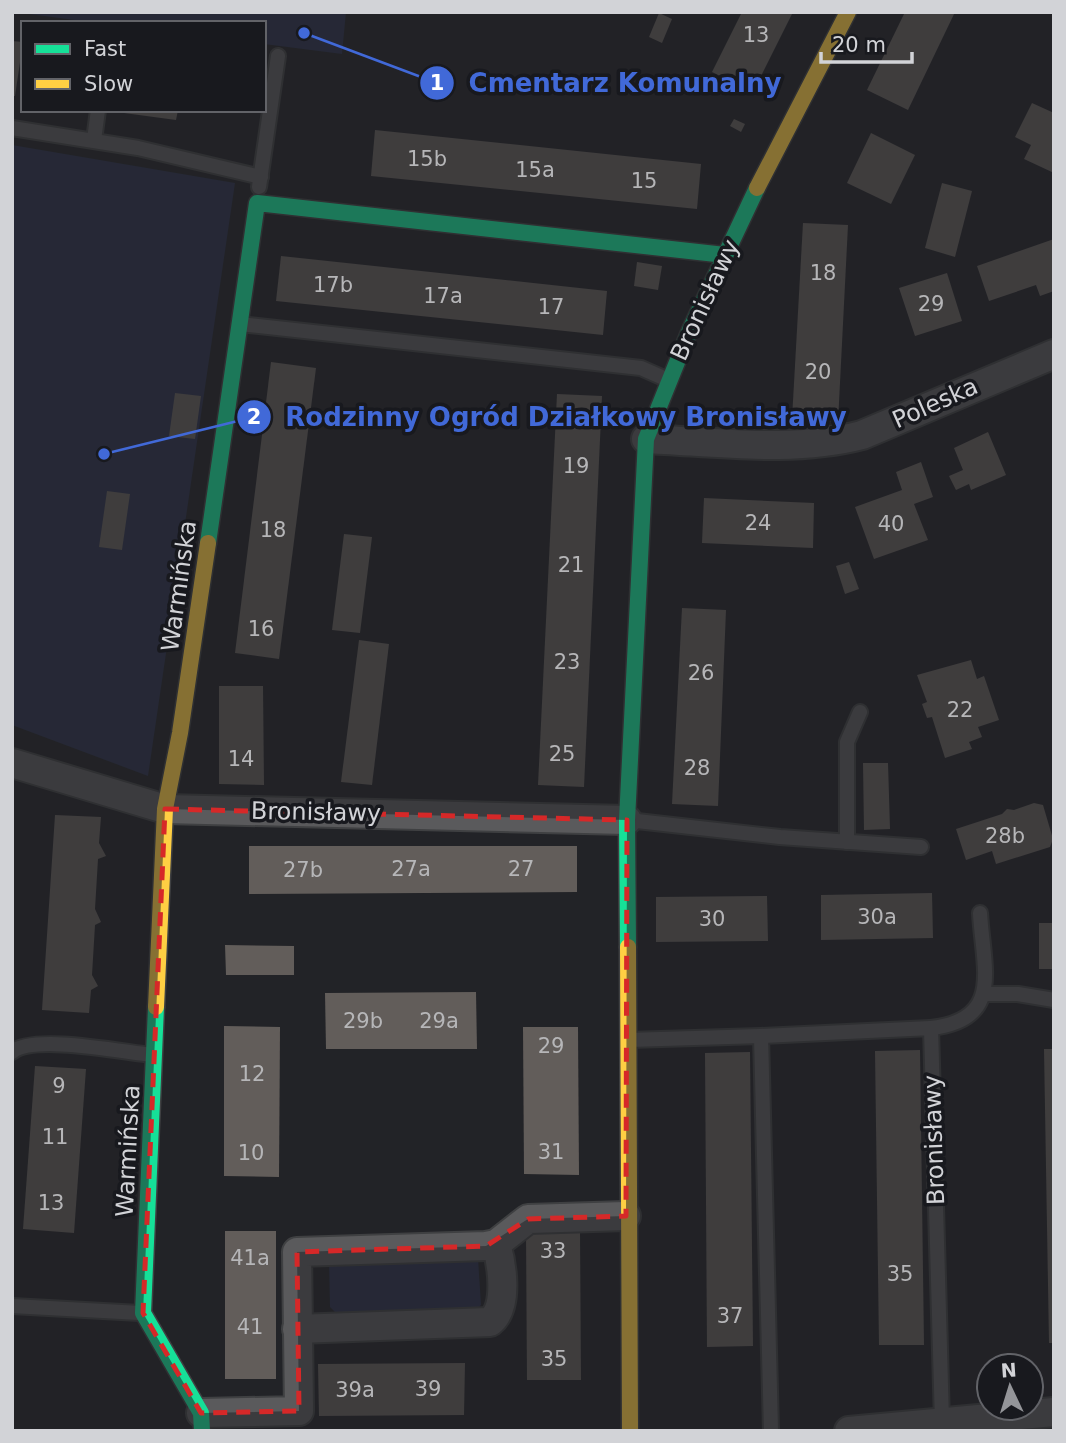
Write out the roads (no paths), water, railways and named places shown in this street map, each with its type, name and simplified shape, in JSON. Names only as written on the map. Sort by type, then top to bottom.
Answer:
[{"type":"street","name":"Bronisławy","points":[[630,1431],[626,1216],[627,820],[646,439],[668,380],[725,255],[848,12]]},
{"type":"street","points":[[257,203],[725,255]]},
{"type":"street","name":"Warmińska","points":[[143,1313],[165,809],[180,733],[257,203]]},
{"type":"street","name":"Poleska","points":[[646,439],[798,445],[832,443],[862,435],[1054,354]]},
{"type":"street","name":"Bronisławy","points":[[12,763],[165,809],[627,820]]},
{"type":"street","points":[[143,1313],[202,1422],[299,1410],[297,1252],[496,1244],[528,1219],[626,1216]]},
{"type":"street","points":[[297,1329],[490,1322],[496,1317],[500,1304],[500,1258],[496,1244]]},
{"type":"street","points":[[849,1431],[1054,1412]]},
{"type":"lane","points":[[257,203],[278,57]]},
{"type":"lane","points":[[94,140],[97,112]]},
{"type":"lane","points":[[12,128],[94,140],[261,177]]},
{"type":"lane","points":[[239,324],[641,368],[668,380]]},
{"type":"lane","points":[[847,842],[847,742],[860,712]]},
{"type":"lane","name":"Bronisławy","points":[[627,820],[921,847]]},
{"type":"lane","points":[[626,1041],[956,1026],[978,1010],[984,994],[980,913]]},
{"type":"lane","points":[[984,994],[1018,994],[1054,1000]]},
{"type":"lane","name":"Bronisławy","points":[[931,1028],[942,1422]]},
{"type":"lane","points":[[761,1036],[771,1431]]},
{"type":"lane","points":[[12,1052],[28,1045],[47,1044],[155,1055]]},
{"type":"lane","points":[[12,1306],[143,1313]]},
{"type":"place","name":"Cmentarz Komunalny","points":[[304,33]]},
{"type":"place","name":"Rodzinny Ogród Działkowy Bronisławy","points":[[104,454]]}]
